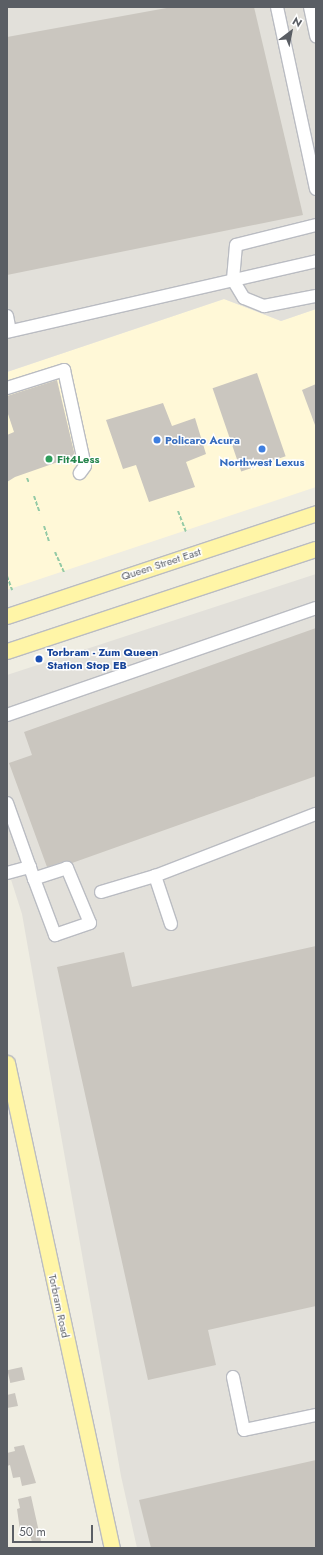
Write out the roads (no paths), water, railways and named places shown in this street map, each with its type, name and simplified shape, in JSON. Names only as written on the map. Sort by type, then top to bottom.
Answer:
[{"type":"main road","name":"Queen Street East","points":[[7,616],[316,513]]},
{"type":"main road","points":[[7,651],[316,549]]},
{"type":"main road","points":[[7,606],[24,601],[34,607]]},
{"type":"main road","points":[[7,655],[23,646]]},
{"type":"main road","name":"Torbram Road","points":[[7,1063],[112,1548]]},
{"type":"lane","points":[[277,7],[316,189]]},
{"type":"lane","points":[[310,7],[316,36]]},
{"type":"lane","points":[[316,225],[236,245],[233,280],[244,298],[264,306],[316,296]]},
{"type":"lane","points":[[7,316],[8,331],[316,260]]},
{"type":"lane","points":[[7,388],[64,370],[85,466],[80,473]]},
{"type":"lane","points":[[7,715],[316,608]]},
{"type":"lane","points":[[7,803],[34,879],[55,935],[90,923],[68,868],[34,879]]},
{"type":"lane","points":[[101,892],[156,876],[316,814]]},
{"type":"lane","points":[[7,873],[30,867]]},
{"type":"lane","points":[[156,876],[171,924]]},
{"type":"lane","points":[[233,1377],[244,1430],[316,1415]]},
{"type":"place","name":"Policaro Acura","points":[[157,440]]},
{"type":"place","name":"Northwest Lexus","points":[[262,449]]},
{"type":"place","name":"Fit4Less","points":[[49,459]]},
{"type":"place","name":"Torbram - Zum Queen Station Stop EB","points":[[39,659]]}]
